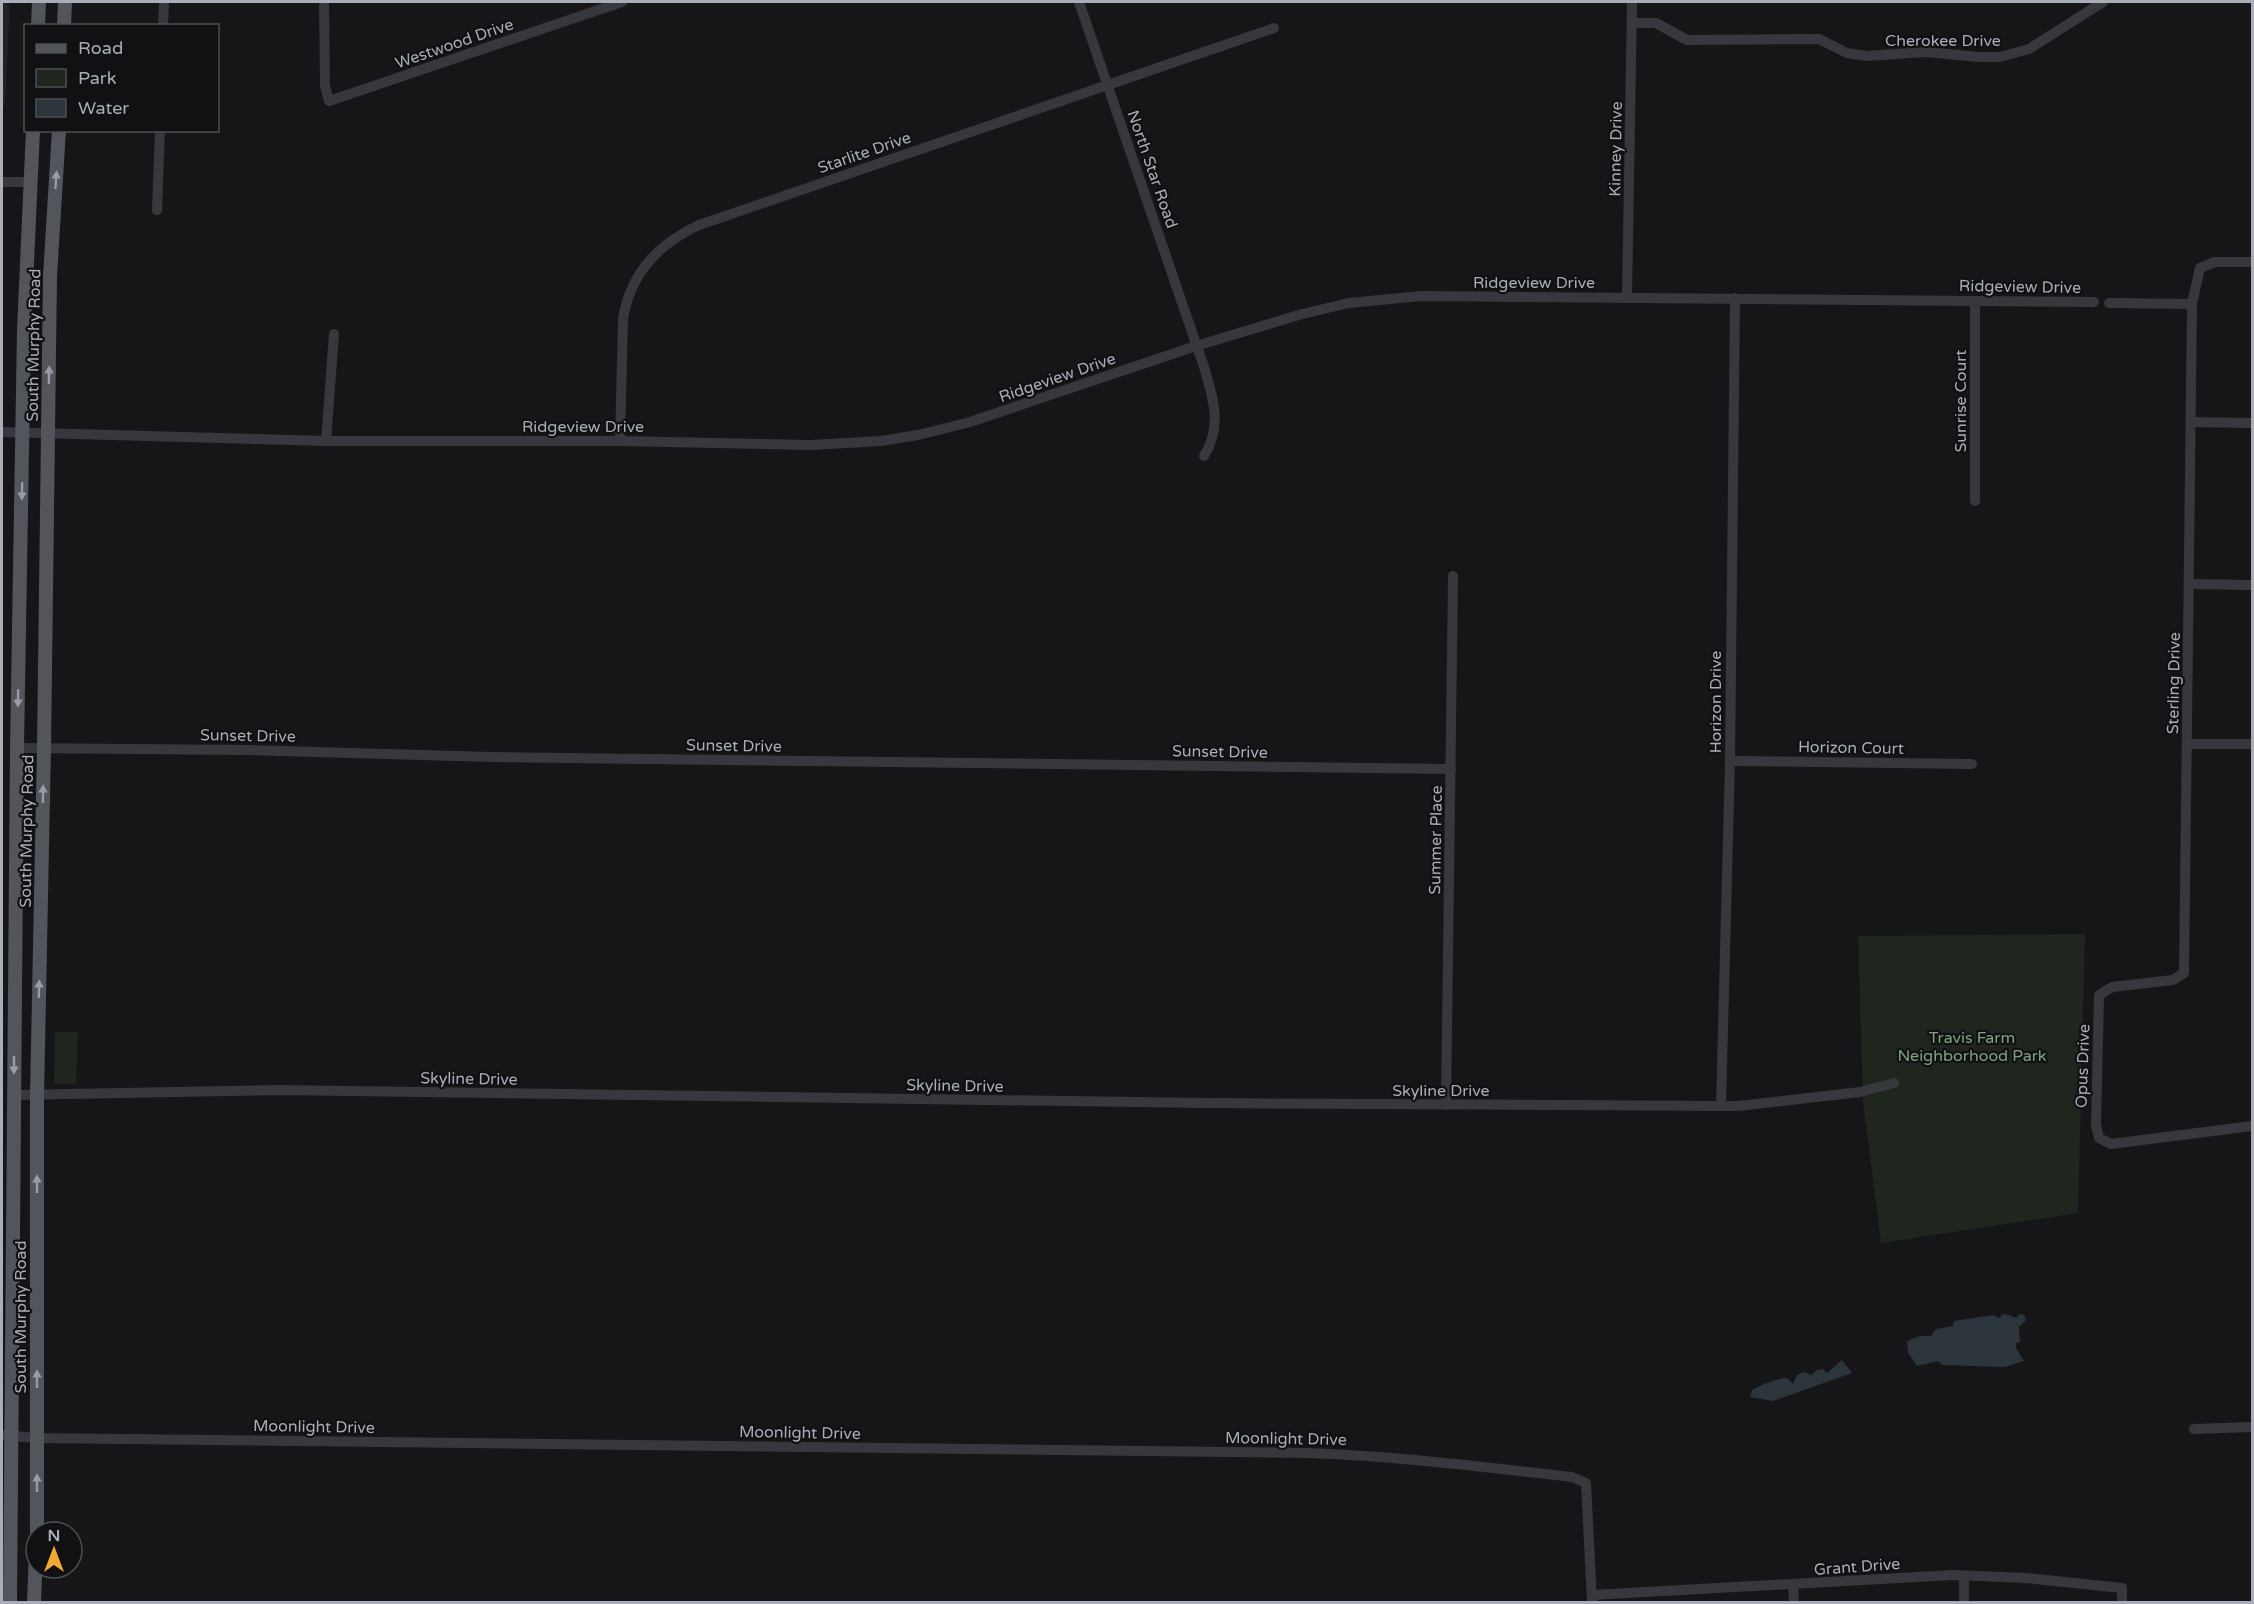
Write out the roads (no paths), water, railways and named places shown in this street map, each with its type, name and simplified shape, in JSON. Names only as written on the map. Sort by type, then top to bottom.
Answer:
[{"type":"main road","points":[[38,24],[39,2]]},
{"type":"main road","points":[[64,24],[65,2]]},
{"type":"main road","name":"South Murphy Road","points":[[10,1602],[7,1435],[14,1095],[17,748],[24,330],[33,132]]},
{"type":"main road","name":"South Murphy Road","points":[[37,1520],[37,1096],[50,276],[59,132]]},
{"type":"main road","points":[[34,1602],[35,1580]]},
{"type":"street","points":[[163,24],[164,2]]},
{"type":"street","name":"Westwood Drive","points":[[324,2],[325,86],[329,101],[622,2]]},
{"type":"street","name":"North Star Road","points":[[1080,2],[1211,390],[1214,437],[1204,456]]},
{"type":"street","name":"Kinney Drive","points":[[1627,298],[1632,2]]},
{"type":"street","name":"Cherokee Drive","points":[[1632,23],[1656,23],[1687,40],[1819,39],[1847,53],[1866,56],[1926,52],[2000,57],[2029,49],[2103,2]]},
{"type":"street","name":"Starlite Drive","points":[[620,441],[623,319],[626,303],[637,277],[647,262],[677,235],[699,225],[1274,28]]},
{"type":"street","points":[[157,210],[160,132]]},
{"type":"street","points":[[2,182],[30,182]]},
{"type":"street","name":"Sterling Drive","points":[[2099,995],[2112,987],[2173,980],[2184,972],[2192,304],[2200,268],[2215,262],[2253,262]]},
{"type":"street","name":"Ridgeview Drive","points":[[2,432],[326,441],[620,441],[811,444],[881,441],[970,423],[1196,346],[1302,314],[1370,300],[1421,296],[2094,302]]},
{"type":"street","name":"Horizon Drive","points":[[1721,1106],[1730,760],[1735,298]]},
{"type":"street","name":"Sunrise Court","points":[[1974,300],[1974,501]]},
{"type":"street","points":[[2109,303],[2192,304]]},
{"type":"street","points":[[326,441],[334,334]]},
{"type":"street","points":[[2191,422],[2253,423]]},
{"type":"street","name":"Summer Place","points":[[1446,1105],[1453,576]]},
{"type":"street","points":[[2189,584],[2253,585]]},
{"type":"street","points":[[2188,744],[2253,744]]},
{"type":"street","name":"Sunset Drive","points":[[17,748],[246,750],[492,757],[1451,769]]},
{"type":"street","name":"Horizon Court","points":[[1730,760],[1972,764]]},
{"type":"street","name":"Opus Drive","points":[[2099,995],[2096,1125],[2099,1138],[2112,1144],[2253,1126]]},
{"type":"street","name":"Skyline Drive","points":[[14,1095],[276,1090],[1446,1105],[1738,1106],[1860,1092],[1894,1083]]},
{"type":"street","points":[[2194,1429],[2253,1427]]},
{"type":"street","name":"Moonlight Drive","points":[[7,1435],[37,1438],[1308,1453],[1345,1454],[1508,1470],[1572,1477],[1586,1483],[1592,1599]]},
{"type":"street","points":[[1964,1576],[1964,1602]]},
{"type":"street","name":"Grant Drive","points":[[1592,1599],[1964,1576],[2026,1578],[2122,1588],[2122,1602]]},
{"type":"street","points":[[1793,1585],[1794,1602]]},
{"type":"water","points":[[2003,1314],[2016,1318],[2020,1314],[2024,1315],[2026,1320],[2019,1327],[2020,1342],[2016,1343],[2016,1348],[2024,1361],[2005,1367],[1942,1365],[1938,1361],[1917,1366],[1908,1353],[1907,1341],[1920,1336],[1931,1336],[1936,1329],[1953,1326],[1954,1321],[1993,1315],[1999,1318]]},
{"type":"water","points":[[1842,1360],[1852,1373],[1773,1401],[1750,1397],[1752,1390],[1764,1384],[1787,1378],[1793,1384],[1797,1375],[1805,1372],[1811,1375],[1823,1369],[1827,1373]]},
{"type":"park label","name":"Travis Farm Neighborhood Park","points":[[1972,1046]]}]
